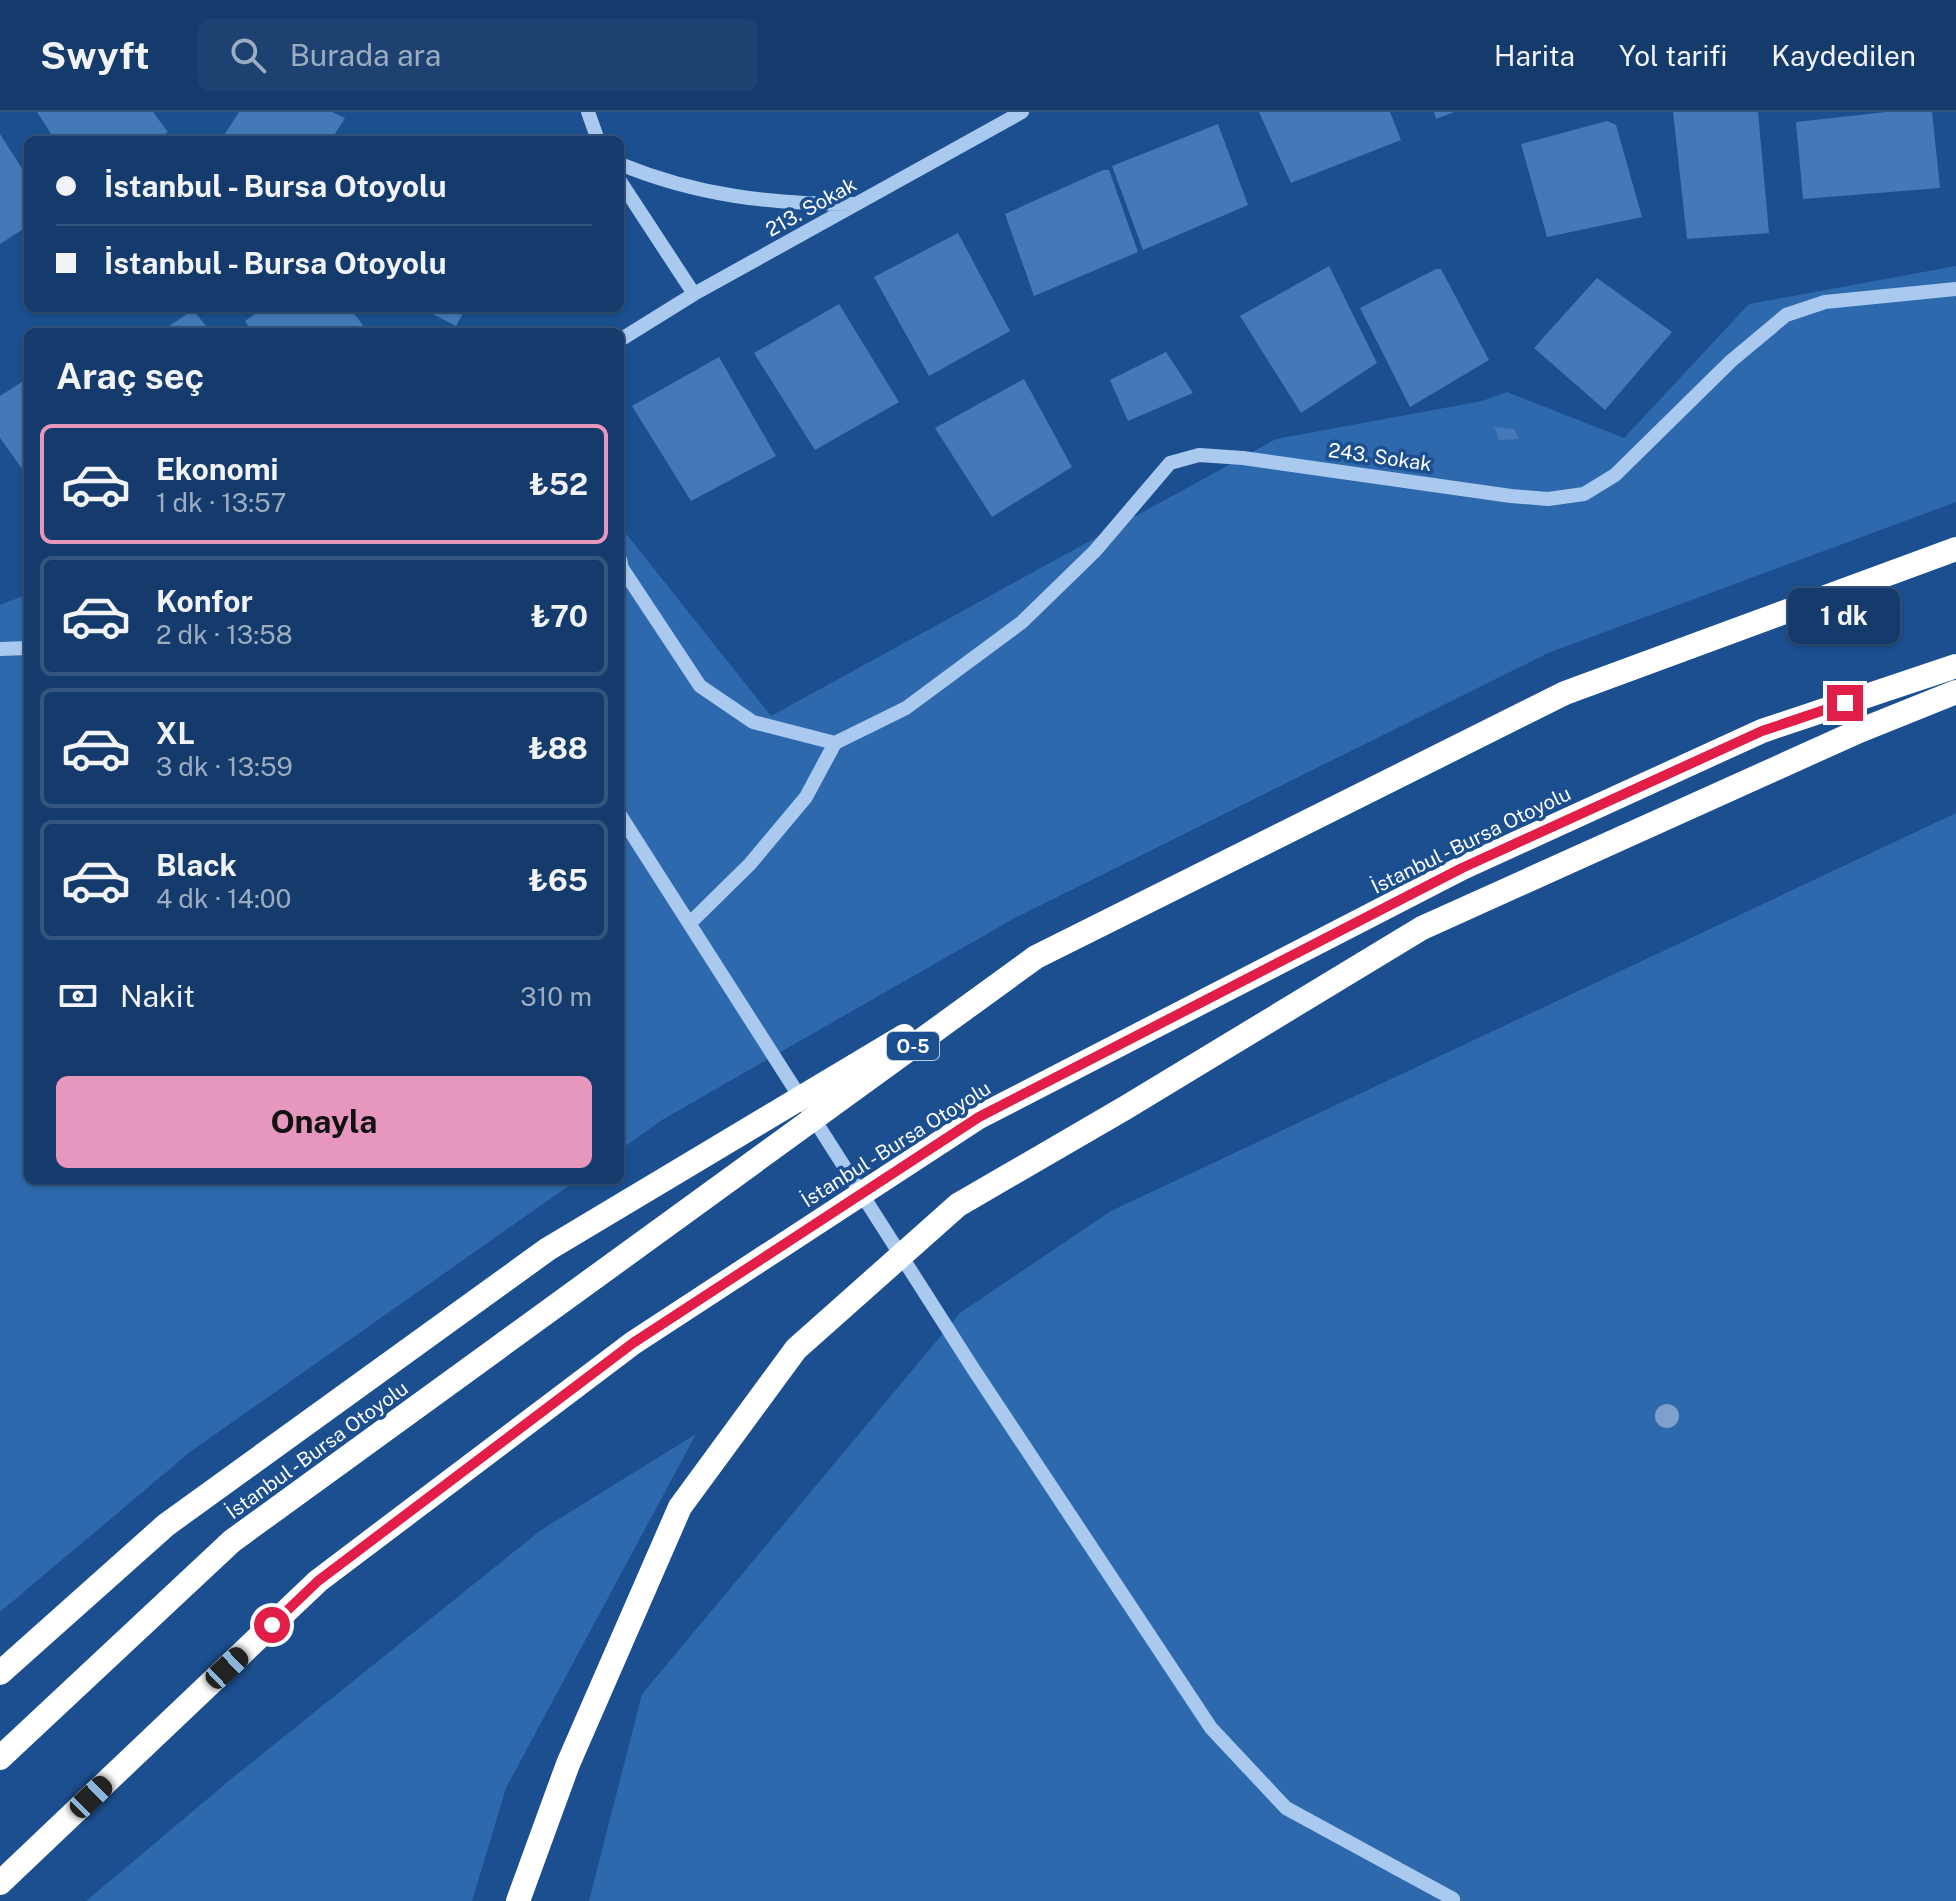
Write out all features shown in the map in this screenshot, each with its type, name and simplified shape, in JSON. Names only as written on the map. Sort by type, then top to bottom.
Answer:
[{"type":"highway","name":"İstanbul - Bursa Otoyolu","points":[[0,1758],[232,1541],[1036,957],[1565,693],[1956,549]]},
{"type":"highway","name":"İstanbul - Bursa Otoyolu","points":[[0,1883],[318,1581],[633,1343],[979,1117],[1476,861],[1762,731],[1956,666]]},
{"type":"highway","points":[[518,1901],[568,1764],[680,1507],[796,1349],[958,1205],[1422,928],[1859,731],[1956,692]]},
{"type":"highway","points":[[0,1673],[166,1525],[548,1249],[1036,957]]},
{"type":"street","points":[[588,112],[597,136]]},
{"type":"street","name":"213. Sokak","points":[[624,338],[694,294],[1022,112]]},
{"type":"street","points":[[624,166],[663,182],[722,195],[794,204],[858,204]]},
{"type":"street","points":[[624,187],[694,294]]},
{"type":"street","name":"243. Sokak","points":[[835,743],[906,708],[1022,622],[1095,551],[1170,463],[1199,455],[1228,457],[1511,496],[1548,499],[1584,494],[1615,475],[1731,361],[1786,315],[1825,302],[1956,289]]},
{"type":"street","points":[[624,571],[700,686],[753,722],[835,743],[806,797],[750,864],[690,923]]},
{"type":"street","points":[[0,649],[24,648]]},
{"type":"street","points":[[624,821],[974,1370],[1211,1728],[1286,1808],[1453,1899]]},
{"type":"shaded area","points":[[1956,266],[1956,502],[1548,653],[1013,919],[662,1120],[624,1147],[624,531],[771,716],[1276,439],[1482,401],[1507,392],[1624,438],[1749,304]]},
{"type":"shaded area","points":[[24,596],[24,1184],[571,1184],[190,1452],[0,1612],[0,605]]},
{"type":"shaded area","points":[[1956,813],[1956,1901],[589,1901],[642,1694],[960,1313],[1111,1211]]},
{"type":"shaded area","points":[[696,1434],[506,1788],[472,1901],[86,1901],[230,1780],[541,1530]]},
{"type":"building","points":[[37,112],[153,112],[168,132],[162,136],[52,136]]},
{"type":"building","points":[[239,112],[332,112],[345,118],[334,136],[224,136]]},
{"type":"building","points":[[1259,112],[1390,112],[1401,140],[1291,183]]},
{"type":"building","points":[[1434,112],[1454,112],[1436,119]]},
{"type":"building","points":[[1673,112],[1758,112],[1769,233],[1687,239]]},
{"type":"building","points":[[1886,112],[1932,112],[1940,188],[1803,199],[1796,122]]},
{"type":"building","points":[[1607,121],[1616,125],[1642,217],[1547,237],[1521,144]]},
{"type":"building","points":[[1218,124],[1248,205],[1143,250],[1112,166]]},
{"type":"building","points":[[0,134],[24,172],[24,229],[0,244]]},
{"type":"building","points":[[1109,170],[1138,252],[1034,296],[1005,214]]},
{"type":"building","points":[[958,233],[1010,331],[929,376],[874,277]]},
{"type":"building","points":[[1329,266],[1377,363],[1301,413],[1240,316]]},
{"type":"building","points":[[1441,269],[1489,360],[1410,407],[1360,308]]},
{"type":"building","points":[[1597,278],[1672,332],[1605,410],[1534,348]]},
{"type":"building","points":[[839,304],[899,402],[815,450],[754,353]]},
{"type":"building","points":[[195,312],[208,328],[166,328]]},
{"type":"building","points":[[258,312],[353,312],[365,328],[249,328],[245,321]]},
{"type":"building","points":[[429,312],[464,312],[456,326]]},
{"type":"building","points":[[1166,352],[1193,393],[1128,421],[1110,380]]},
{"type":"building","points":[[719,357],[776,456],[691,501],[632,406]]},
{"type":"building","points":[[1024,379],[1072,467],[992,517],[935,428]]},
{"type":"building","points":[[24,381],[24,471],[0,438],[0,396]]},
{"type":"building","points":[[1494,427],[1514,429],[1519,439],[1499,440]]},
{"type":"route","points":[[272,1625],[318,1581],[633,1343],[979,1117],[1462,868],[1762,731],[1845,703]]}]
